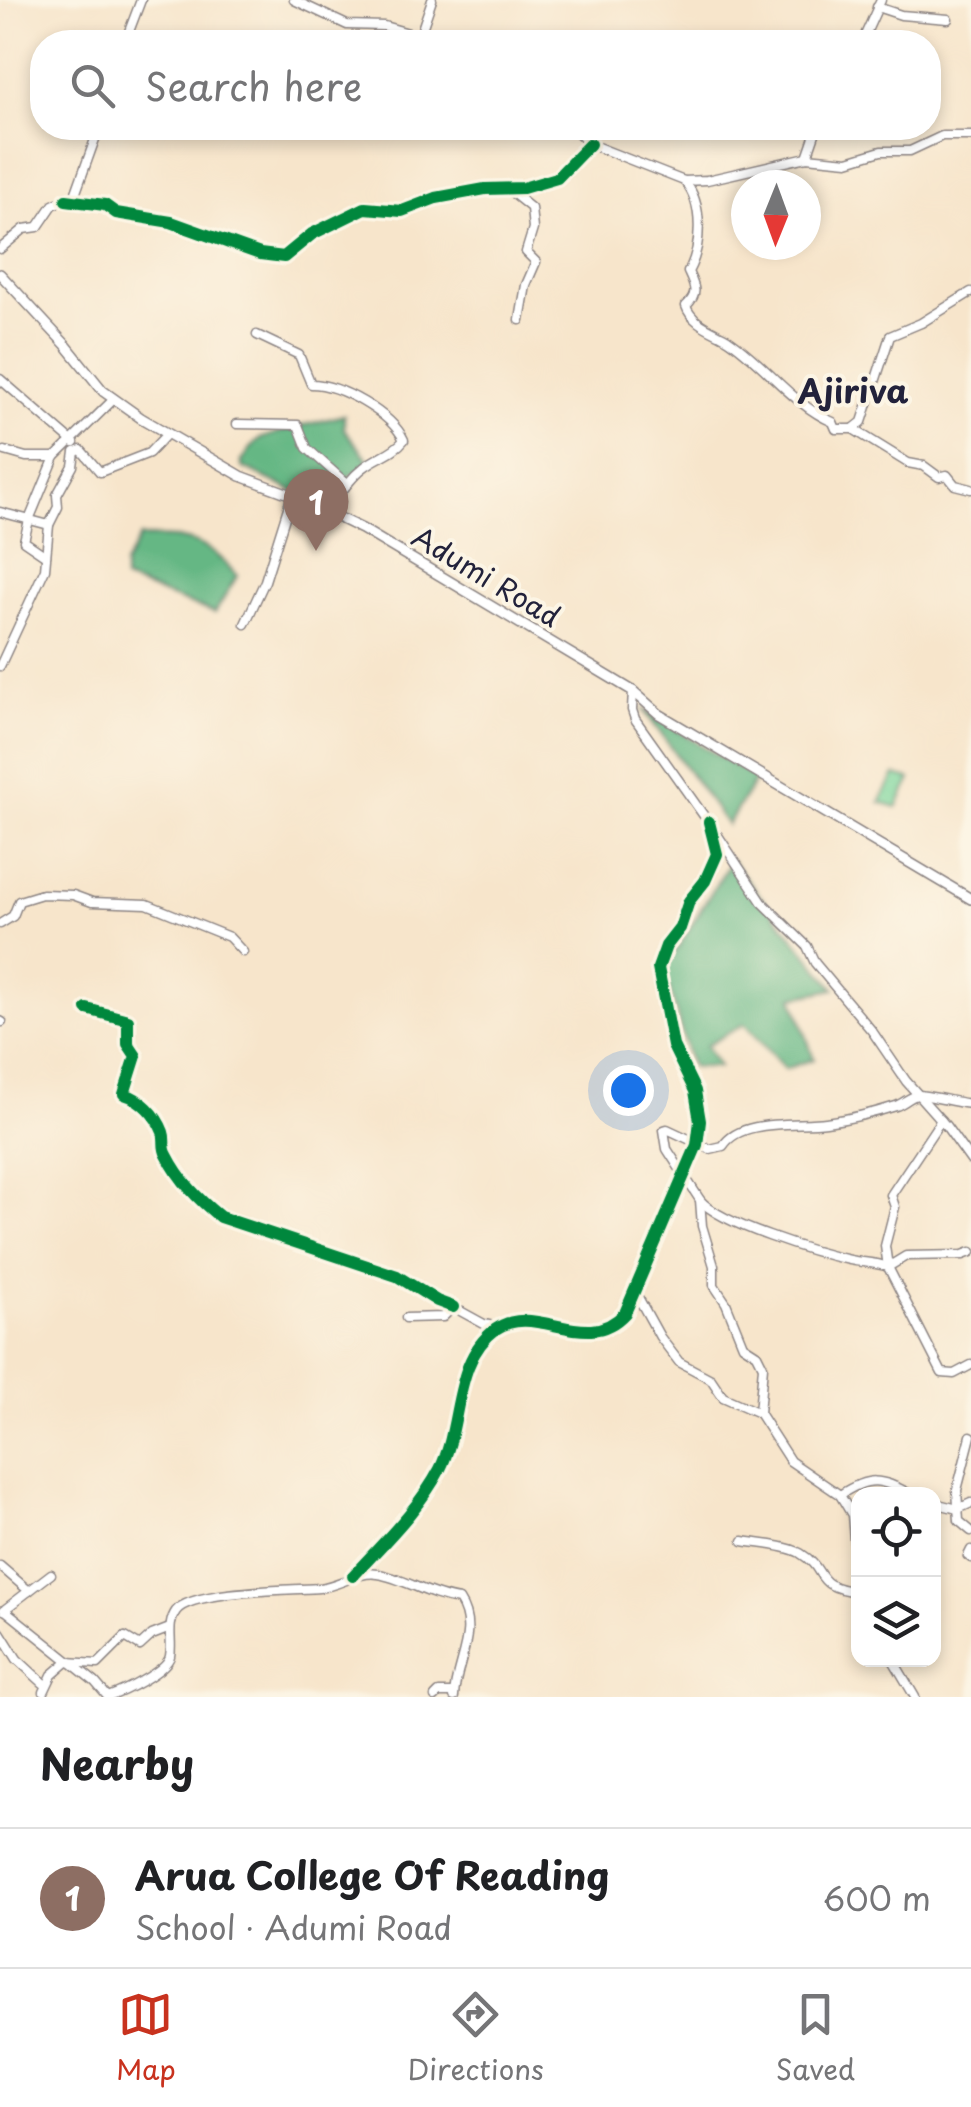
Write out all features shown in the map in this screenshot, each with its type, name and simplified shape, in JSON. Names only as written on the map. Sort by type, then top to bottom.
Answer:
[{"type":"main road","name":"Adumi Road","points":[[0,274],[103,391],[167,434],[242,476],[326,512],[480,598],[633,691],[660,714],[971,899]]},
{"type":"street","points":[[129,30],[140,0]]},
{"type":"street","points":[[294,0],[348,25],[400,30]]},
{"type":"street","points":[[422,30],[432,0]]},
{"type":"street","points":[[867,30],[879,4],[902,15],[948,19]]},
{"type":"street","points":[[941,136],[971,136]]},
{"type":"street","points":[[0,250],[24,229],[38,227],[53,204],[75,194],[94,140]]},
{"type":"street","points":[[586,140],[684,181],[708,180],[807,157],[848,161],[881,151],[910,151],[933,140]]},
{"type":"street","points":[[807,157],[813,140]]},
{"type":"street","points":[[66,200],[171,222],[260,254],[284,257],[312,234],[365,208],[402,211],[436,198],[523,188],[557,178],[590,144]]},
{"type":"street","points":[[684,181],[698,203],[697,247],[688,272],[696,294],[686,306],[687,312],[743,351],[808,409],[834,422],[836,429],[853,429],[908,464],[924,466],[940,477],[947,475],[955,484],[971,489]]},
{"type":"street","points":[[506,188],[531,208],[533,229],[526,252],[536,262],[526,285],[520,320]]},
{"type":"street","points":[[853,429],[862,422],[890,336],[921,323],[971,292]]},
{"type":"street","points":[[257,335],[299,355],[311,384],[359,398],[398,428],[404,440],[346,483],[326,512]]},
{"type":"street","points":[[0,379],[81,450],[100,472],[149,453],[167,434]]},
{"type":"street","points":[[46,556],[24,541],[56,457],[114,399]]},
{"type":"street","points":[[236,424],[298,425],[306,448],[346,483]]},
{"type":"street","points":[[0,666],[41,579],[49,525],[58,507],[57,495],[73,466],[75,452],[81,450]]},
{"type":"street","points":[[6,452],[56,457]]},
{"type":"street","points":[[245,624],[265,581],[292,495]]},
{"type":"street","points":[[0,512],[49,525]]},
{"type":"street","points":[[633,691],[635,719],[762,902],[807,946],[814,963],[971,1160]]},
{"type":"street","points":[[87,1009],[128,1020],[128,1044],[136,1056],[124,1094],[142,1100],[164,1133],[163,1150],[184,1184],[220,1217],[397,1276],[484,1324],[498,1327],[528,1322],[596,1332],[616,1323],[625,1313],[697,1145],[700,1120],[695,1091],[673,1046],[658,968],[666,946],[680,928],[690,901],[706,881],[717,854],[708,822]]},
{"type":"street","points":[[0,924],[13,916],[19,900],[42,894],[72,895],[92,902],[147,904],[230,937],[243,952]]},
{"type":"street","points":[[888,1267],[770,1236],[709,1211],[668,1148],[664,1130],[668,1128],[710,1149],[723,1146],[742,1129],[825,1122],[874,1113],[918,1094],[971,1104]]},
{"type":"street","points":[[941,1120],[891,1194],[896,1207],[885,1246],[888,1267],[942,1373],[954,1374],[971,1365]]},
{"type":"street","points":[[700,1200],[702,1226],[714,1266],[714,1285],[744,1346],[757,1354],[764,1366],[760,1413]]},
{"type":"street","points":[[888,1267],[906,1256],[971,1252]]},
{"type":"street","points":[[634,1290],[679,1362],[711,1379],[723,1397],[760,1413],[790,1461],[840,1494],[852,1515],[857,1577]]},
{"type":"street","points":[[406,1318],[444,1317],[453,1307]]},
{"type":"street","points":[[52,1574],[3,1610],[95,1682],[108,1697],[162,1670],[170,1658],[170,1628],[176,1612],[185,1604],[222,1595],[338,1585],[353,1576],[412,1509],[439,1471],[454,1428],[466,1371],[476,1350],[498,1327]]},
{"type":"street","points":[[971,1436],[957,1490],[958,1520],[971,1532]]},
{"type":"street","points":[[856,1487],[872,1480],[896,1487]]},
{"type":"street","points":[[840,1494],[851,1489]]},
{"type":"street","points":[[941,1504],[958,1508],[971,1503]]},
{"type":"street","points":[[743,1541],[798,1552],[815,1567],[822,1580],[836,1590],[851,1591]]},
{"type":"street","points":[[971,1550],[971,1558]]},
{"type":"street","points":[[0,1566],[29,1591]]},
{"type":"street","points":[[353,1576],[378,1574],[436,1598],[459,1600],[468,1614],[464,1655],[454,1695],[439,1693],[435,1697]]},
{"type":"street","points":[[0,1632],[43,1688],[67,1662],[98,1664],[125,1637],[140,1646],[152,1635],[170,1628]]},
{"type":"street","points":[[897,1667],[914,1697]]},
{"type":"green space","points":[[344,415],[344,429],[369,460],[367,467],[349,476],[341,495],[330,505],[242,467],[257,441]]},
{"type":"green space","points":[[140,537],[194,542],[226,563],[237,576],[215,613],[124,580],[124,565]]},
{"type":"green space","points":[[643,709],[756,779],[727,825]]},
{"type":"green space","points":[[895,775],[911,779],[897,807],[880,802]]},
{"type":"green space","points":[[731,860],[835,989],[793,997],[814,1059],[785,1069],[744,1024],[706,1046],[719,1067],[691,1067],[664,970]]},
{"type":"cycle path","points":[[66,200],[105,205],[116,213],[171,222],[260,254],[284,257],[312,234],[365,208],[402,211],[436,198],[485,189],[523,188],[557,178],[590,144]]},
{"type":"cycle path","points":[[353,1576],[411,1512],[440,1469],[465,1375],[482,1342],[511,1322],[594,1330],[610,1325],[625,1313],[697,1145],[700,1121],[695,1091],[673,1046],[658,968],[666,946],[680,928],[689,901],[705,881],[717,854],[709,822]]},
{"type":"cycle path","points":[[87,1009],[128,1020],[128,1044],[136,1056],[124,1094],[152,1113],[178,1173],[220,1217],[397,1276],[453,1307]]},
{"type":"place","name":"Arua College Of Reading","points":[[316,551]]},
{"type":"district","name":"Ajiriva","points":[[853,392]]}]
